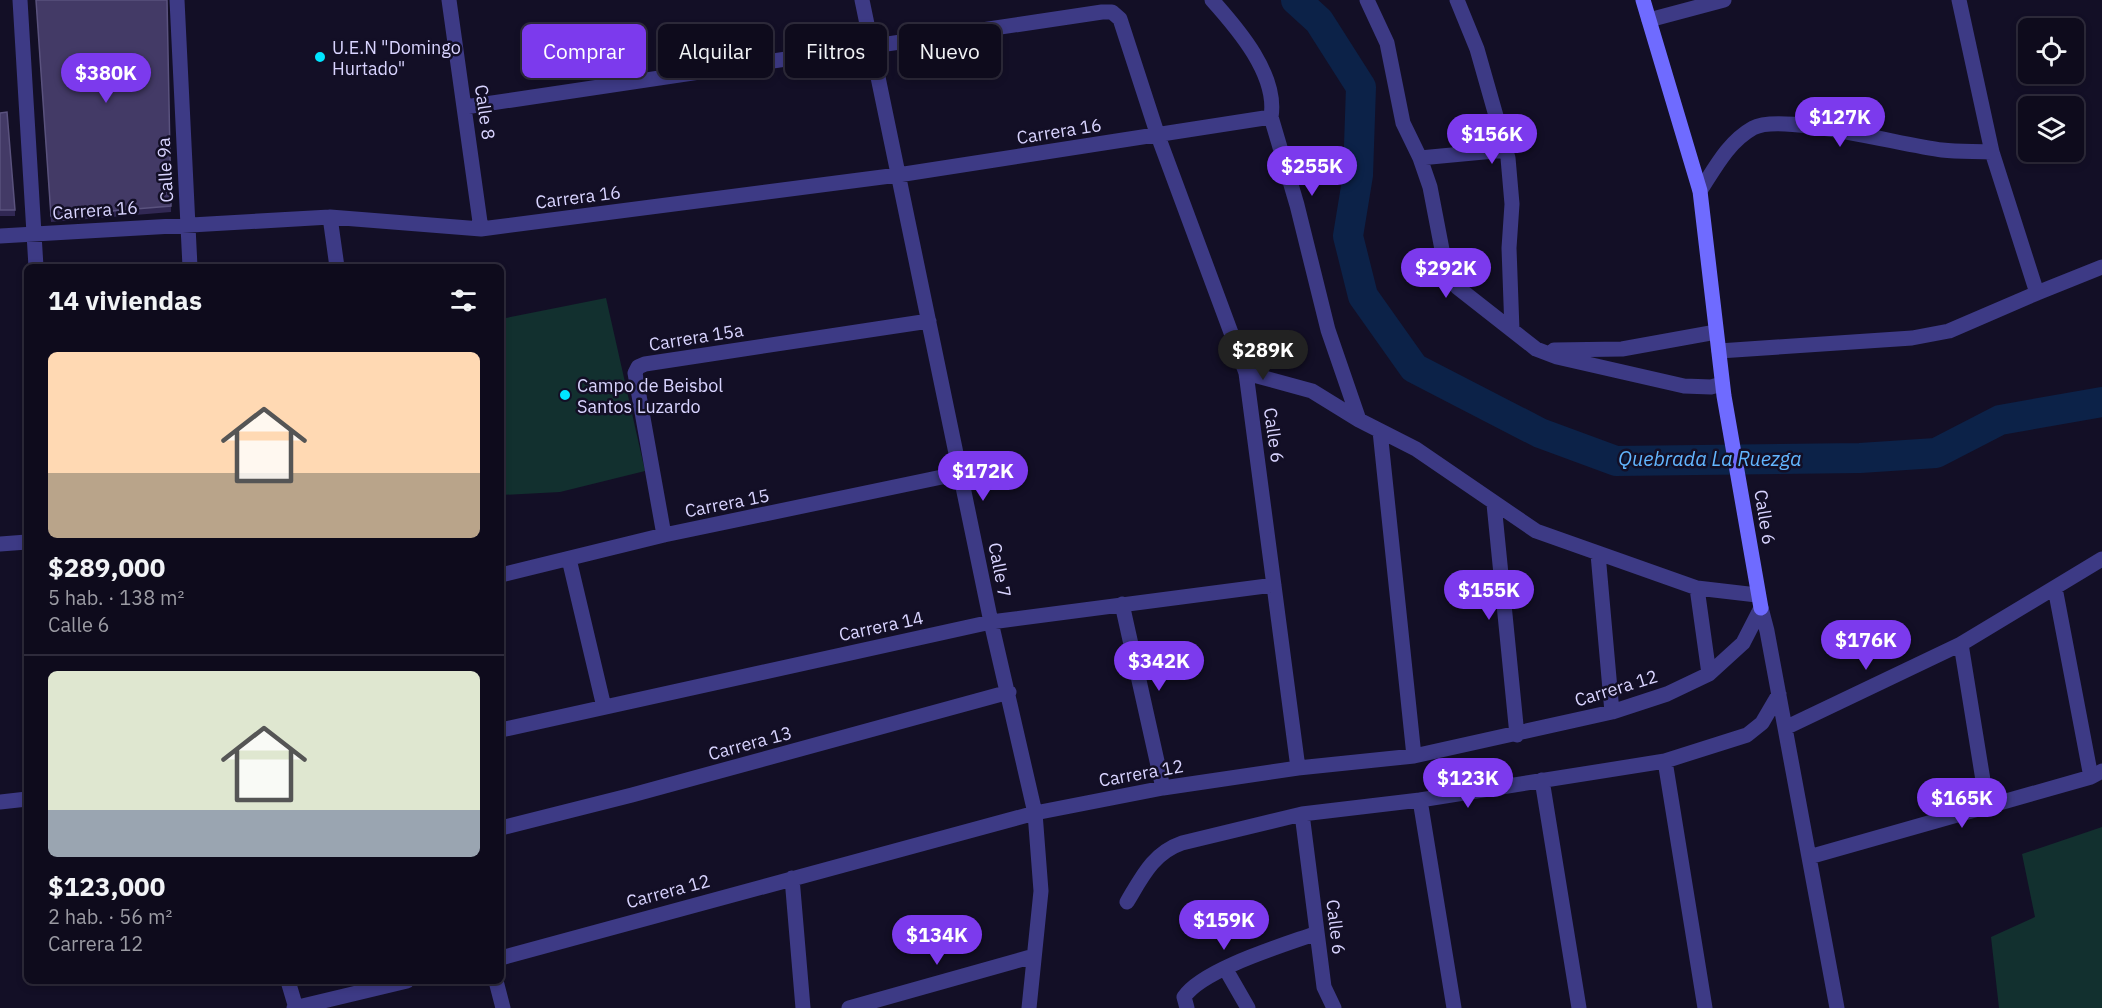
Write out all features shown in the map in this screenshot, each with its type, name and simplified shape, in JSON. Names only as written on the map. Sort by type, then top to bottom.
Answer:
[{"type":"street","points":[[20,0],[36,264]]},
{"type":"street","name":"Calle 9a","points":[[177,0],[190,264]]},
{"type":"street","name":"Calle 8","points":[[449,0],[481,229]]},
{"type":"street","name":"Calle 7","points":[[862,0],[867,24]]},
{"type":"street","points":[[1212,0],[1251,46],[1270,98],[1271,117],[1297,205],[1328,330],[1359,420]]},
{"type":"street","points":[[1367,0],[1386,43],[1403,123],[1420,158],[1434,208],[1439,248],[1450,277],[1462,291],[1536,349],[1574,362],[1676,385],[1723,390]]},
{"type":"street","points":[[1457,0],[1477,49],[1505,150],[1512,204],[1509,248],[1512,330]]},
{"type":"street","name":"Calle 6","points":[[1643,0],[1700,190],[1723,390],[1759,601],[1779,694],[1837,1008]]},
{"type":"street","points":[[1649,20],[1724,0]]},
{"type":"street","points":[[1959,0],[1992,152],[2037,293]]},
{"type":"street","name":"Calle 6","points":[[887,46],[1102,12],[1112,12],[1120,19],[1158,136],[1246,373],[1298,768]]},
{"type":"street","points":[[465,107],[785,61]]},
{"type":"street","name":"Calle 7","points":[[878,78],[991,622],[1009,692],[1035,813],[1041,891],[1029,1008]]},
{"type":"street","name":"Carrera 16","points":[[0,236],[330,217],[481,229],[898,175],[1271,117]]},
{"type":"street","points":[[1700,190],[1732,143],[1755,127],[1785,124],[1826,128],[1942,150],[1992,152]]},
{"type":"street","points":[[1420,158],[1505,150]]},
{"type":"street","points":[[330,217],[337,264]]},
{"type":"street","points":[[1719,351],[1912,338],[1949,332],[2102,267]]},
{"type":"street","name":"Carrera 15a","points":[[664,535],[635,373],[638,367],[645,364],[929,321]]},
{"type":"street","points":[[1536,349],[1622,349],[1716,332]]},
{"type":"street","points":[[1246,373],[1312,391],[1460,477],[1494,504],[1536,531],[1697,588],[1759,601]]},
{"type":"street","points":[[1380,431],[1414,756]]},
{"type":"street","name":"Carrera 15","points":[[504,573],[664,535],[961,473]]},
{"type":"street","points":[[1494,504],[1517,735]]},
{"type":"street","points":[[0,544],[24,543]]},
{"type":"street","points":[[1598,554],[1612,712]]},
{"type":"street","points":[[569,559],[604,707]]},
{"type":"street","points":[[1785,728],[1961,644],[2102,560]]},
{"type":"street","name":"Carrera 14","points":[[504,729],[991,622],[1274,585]]},
{"type":"street","points":[[1697,588],[1709,674]]},
{"type":"street","points":[[1809,857],[2096,774],[2055,588]]},
{"type":"street","name":"Carrera 12","points":[[504,957],[1035,813],[1163,788],[1298,768],[1414,756],[1517,735],[1612,712],[1667,694],[1709,674],[1743,643],[1759,601]]},
{"type":"street","points":[[1122,604],[1163,788]]},
{"type":"street","points":[[1961,644],[1987,805]]},
{"type":"street","name":"Carrera 13","points":[[504,827],[632,795],[1009,692]]},
{"type":"street","points":[[1126,902],[1156,857],[1168,848],[1302,814],[1420,800],[1665,761],[1747,735],[1762,723],[1779,694]]},
{"type":"street","points":[[1665,761],[1705,1008]]},
{"type":"street","points":[[1542,780],[1579,1008]]},
{"type":"street","points":[[0,802],[24,799]]},
{"type":"street","points":[[1420,800],[1454,1008]]},
{"type":"street","name":"Calle 6","points":[[1302,814],[1324,987],[1334,1008]]},
{"type":"street","points":[[792,878],[803,1008]]},
{"type":"street","points":[[1187,1008],[1184,997],[1189,989],[1225,968],[1317,933]]},
{"type":"street","points":[[849,1008],[1034,956]]},
{"type":"street","points":[[1225,968],[1248,1008]]},
{"type":"street","points":[[289,984],[295,1008],[395,984]]},
{"type":"street","points":[[497,984],[503,1008]]},
{"type":"green space","name":"Campo de Beisbol Santos Luzardo","points":[[606,298],[645,471],[560,492],[504,495],[504,318]]},
{"type":"green space","points":[[2102,827],[2102,1008],[1999,1008],[1991,937],[2035,917],[2022,854]]},
{"type":"building","points":[[36,0],[167,0],[171,206],[51,216]]},
{"type":"building","points":[[7,112],[15,210],[0,210],[0,113]]},
{"type":"waterway","name":"Quebrada La Ruezga","points":[[1296,0],[1319,21],[1361,87],[1358,175],[1348,236],[1363,296],[1414,368],[1540,433],[1616,461],[1860,458],[1936,453],[2000,420],[2102,402]]},
{"type":"place","name":"U.E.N \"Domingo Hurtado\"","points":[[320,57]]},
{"type":"place","name":"Campo de Beisbol Santos Luzardo","points":[[565,395]]}]
